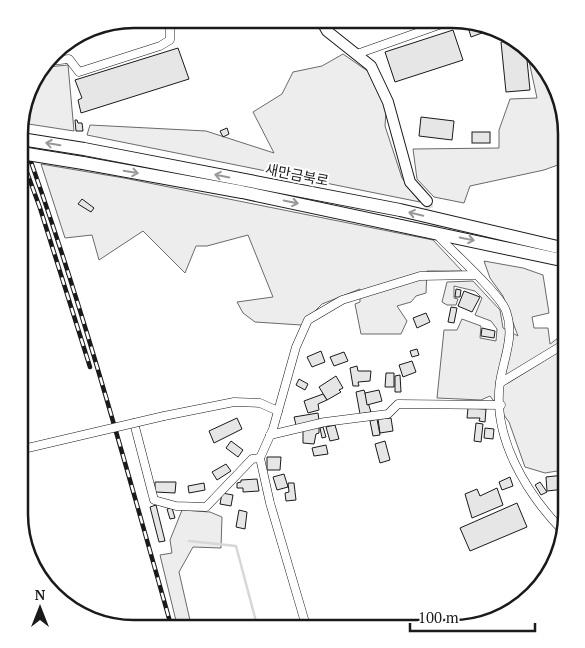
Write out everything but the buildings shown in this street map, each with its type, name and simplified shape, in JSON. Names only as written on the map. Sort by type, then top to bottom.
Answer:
[{"type":"highway","name":"새만금북로","points":[[28,140],[84,149],[400,210],[557,247]]},
{"type":"highway","name":"새만금북로","points":[[28,154],[242,192],[557,259]]},
{"type":"street","points":[[58,60],[69,59],[79,72],[160,46],[170,40],[170,28]]},
{"type":"street","points":[[325,28],[371,66],[388,102],[410,182],[427,201]]},
{"type":"street","points":[[357,54],[430,28]]},
{"type":"street","points":[[440,238],[506,309],[510,346],[500,383],[502,428],[524,482],[546,514],[556,524]]},
{"type":"street","points":[[304,620],[270,504],[260,458],[278,411],[296,347],[308,320],[342,300],[420,276],[476,276]]},
{"type":"street","points":[[500,383],[557,348]]},
{"type":"street","points":[[28,448],[164,416],[234,402],[260,403],[278,411]]},
{"type":"street","points":[[270,435],[324,422],[388,414],[398,404],[501,405]]},
{"type":"street","points":[[134,423],[154,500],[176,506],[206,507],[252,459],[260,458]]},
{"type":"shaded area","points":[[343,54],[369,72],[386,110],[385,126],[402,178],[420,202],[87,135],[90,125],[206,131],[274,153],[253,112],[282,94],[293,72],[322,66]]},
{"type":"shaded area","points":[[529,62],[540,75],[552,99],[557,127],[557,165],[544,170],[470,186],[464,203],[434,197],[417,179],[413,149],[499,148],[499,130],[510,99],[537,98]]},
{"type":"shaded area","points":[[68,65],[74,131],[28,124],[33,99],[38,87],[51,67]]},
{"type":"shaded area","points":[[41,164],[124,178],[433,240],[462,271],[427,271],[426,293],[416,296],[411,302],[397,306],[407,321],[401,334],[361,334],[355,304],[360,302],[360,289],[322,304],[301,325],[255,322],[243,313],[237,302],[273,297],[248,235],[207,246],[196,246],[185,273],[143,231],[99,260],[92,235],[65,238]]},
{"type":"shaded area","points":[[484,261],[523,268],[543,275],[549,313],[532,317],[534,328],[548,328],[550,344],[557,339],[557,471],[545,473],[525,467],[509,422],[490,396],[481,400],[437,398],[444,330],[457,330],[462,319],[481,326],[480,338],[496,341],[497,329],[491,321],[475,315],[482,298],[475,291],[454,286],[454,298],[458,299],[456,305],[447,305],[442,302],[447,282],[473,281],[500,310],[503,328],[518,336],[503,296],[490,278]]},
{"type":"shaded area","points":[[182,510],[210,512],[222,517],[221,548],[193,547],[179,572],[190,620],[176,620],[160,555],[172,553],[170,540]]},
{"type":"waterway","points":[[74,46],[77,44]]},
{"type":"waterway","points":[[189,541],[236,546],[256,620]]},
{"type":"tunnel","points":[[427,201],[439,237]]},
{"type":"railway","points":[[28,154],[82,318],[169,620]]},
{"type":"railway","points":[[28,175],[90,367]]}]
